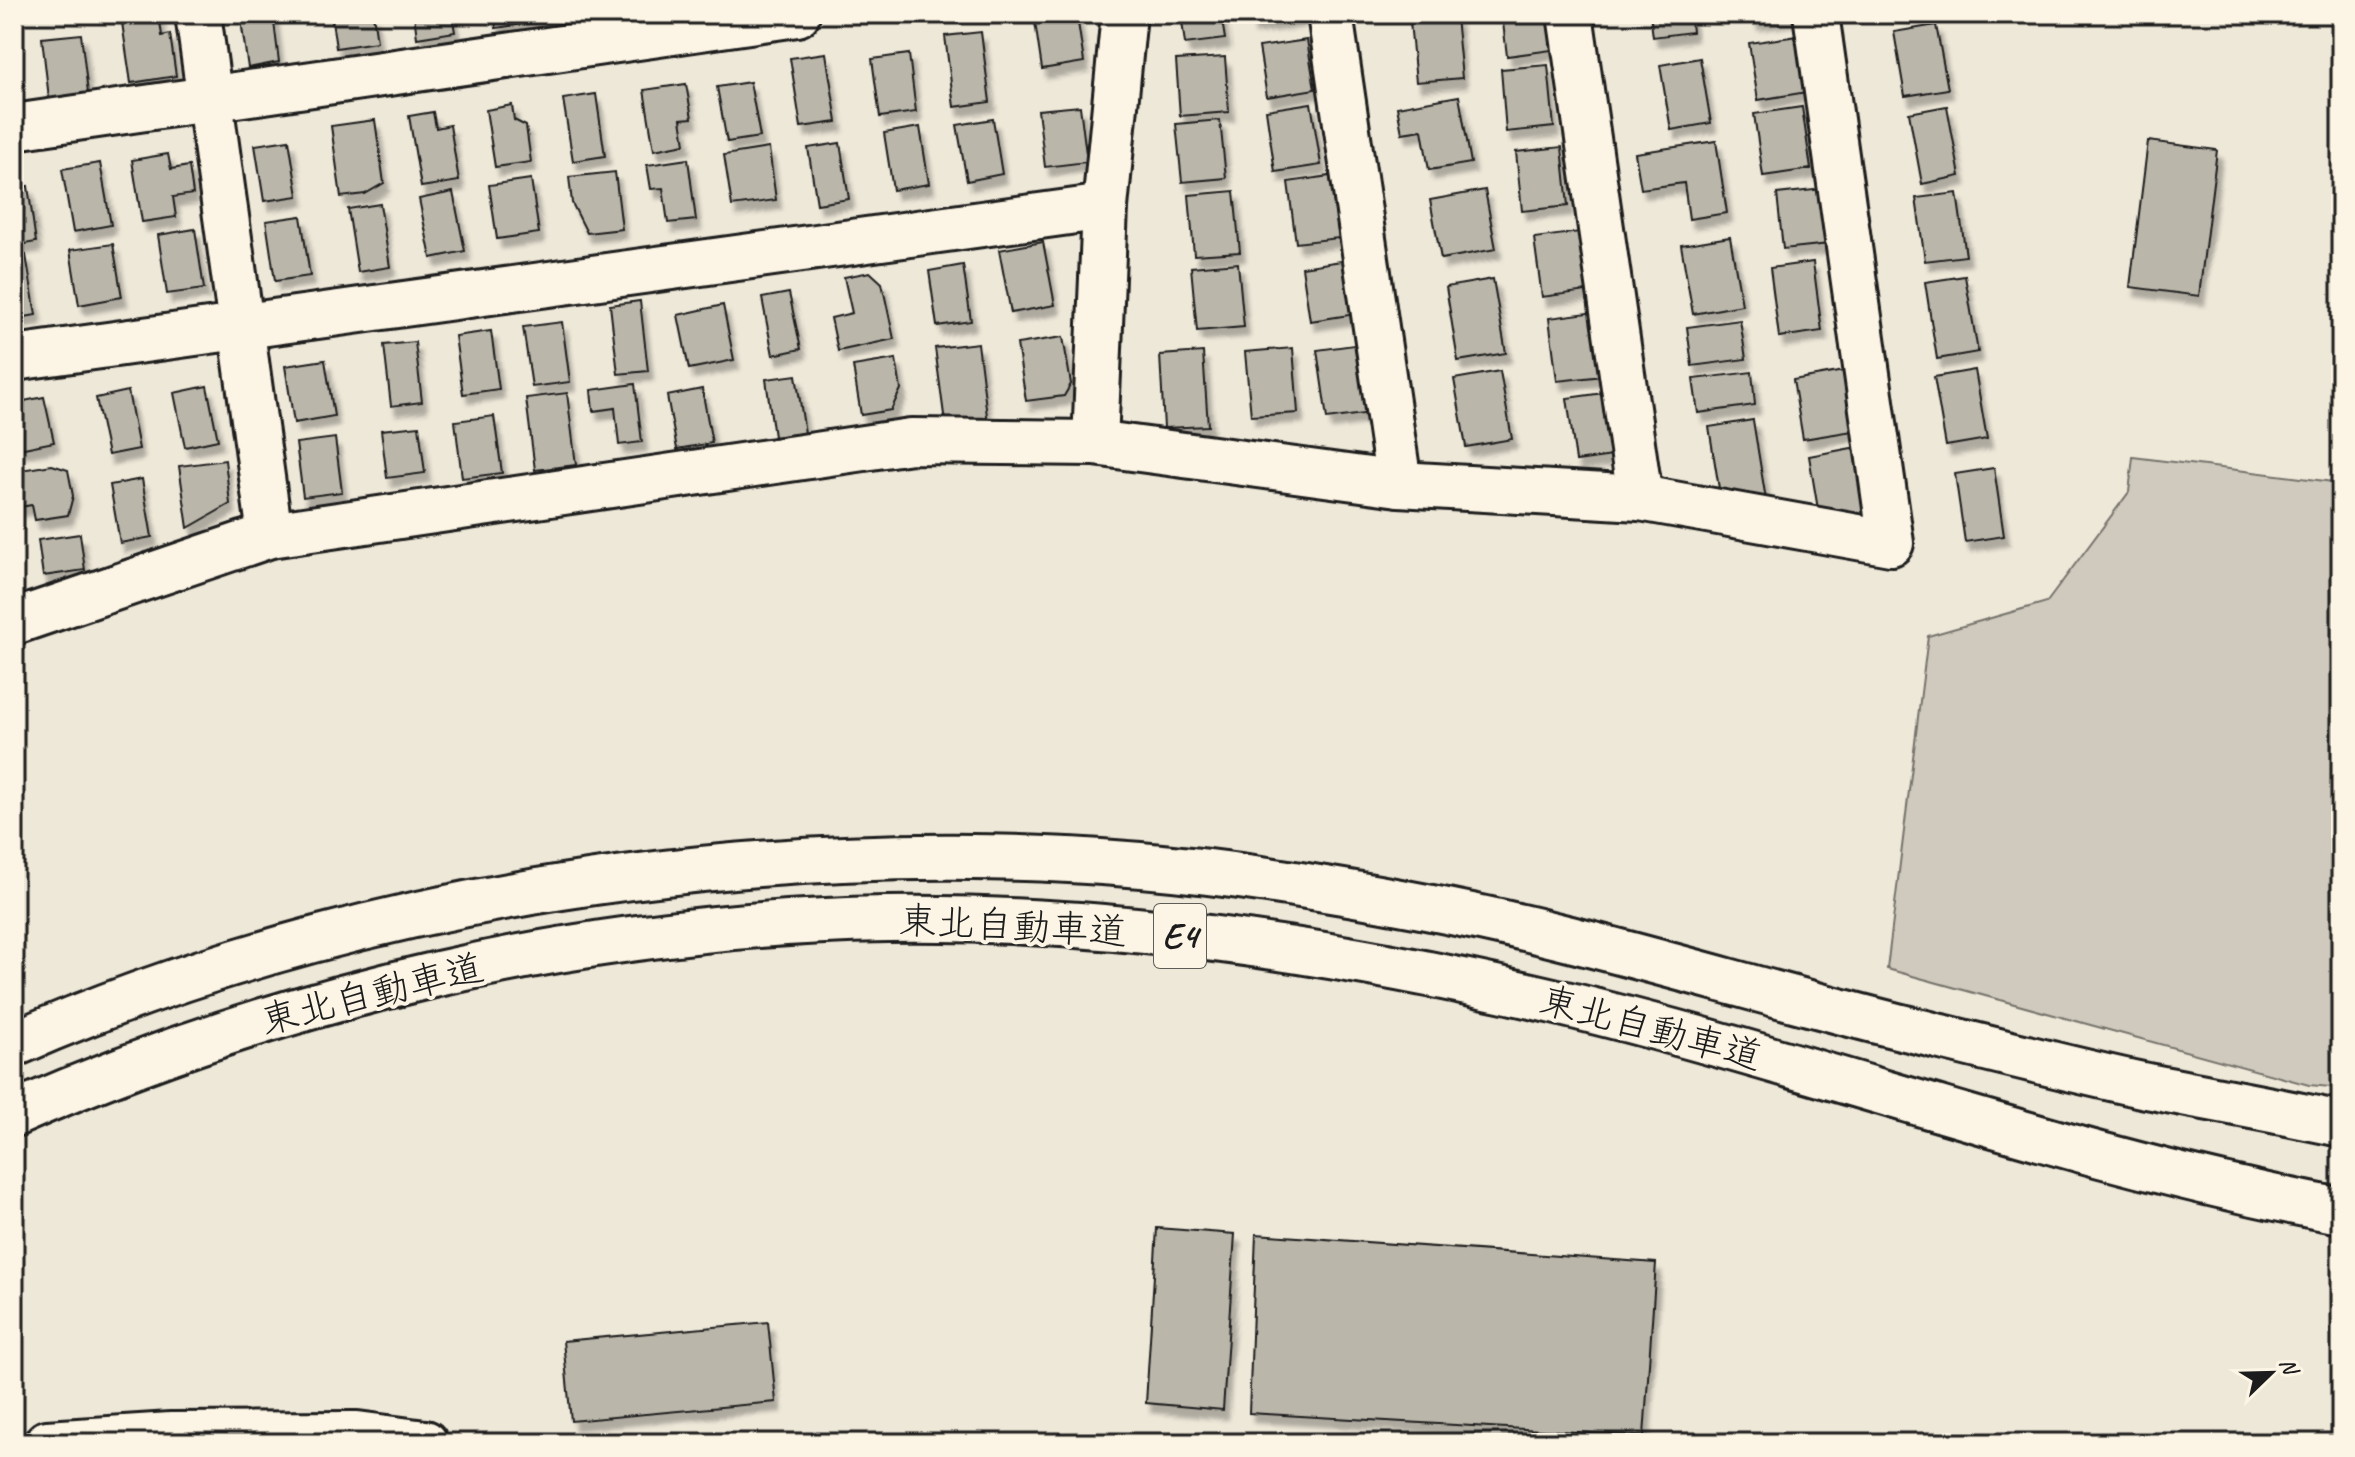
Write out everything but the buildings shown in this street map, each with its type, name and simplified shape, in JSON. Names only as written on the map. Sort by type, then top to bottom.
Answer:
[{"type":"main road","points":[[198,14],[270,535]]},
{"type":"main road","points":[[14,127],[797,14]]},
{"type":"main road","points":[[1095,443],[1105,207],[1124,14]]},
{"type":"main road","points":[[1330,14],[1399,484]]},
{"type":"main road","points":[[1570,14],[1640,498]]},
{"type":"main road","points":[[14,622],[270,535],[911,441],[1095,443],[1399,484],[1640,498],[1891,543],[1816,14]]},
{"type":"main road","points":[[14,358],[242,324],[1105,207]]},
{"type":"main road","name":"東北自動車道","points":[[14,1044],[171,984],[267,953],[470,903],[597,881],[727,867],[876,859],[1004,859],[1133,866],[1248,878],[1419,905],[1557,936],[1896,1025],[2123,1080],[2341,1124]]},
{"type":"main road","name":"東北自動車道","points":[[14,1114],[188,1044],[269,1018],[487,964],[613,942],[741,928],[886,919],[1029,923],[1258,945],[1536,998],[1745,1052],[2140,1166],[2341,1211]]},
{"type":"main road","points":[[47,1443],[171,1435],[342,1434],[399,1437],[425,1443]]},
{"type":"shaded area","points":[[2133,457],[2341,483],[2341,1088],[2309,1085],[1887,969],[1928,636],[2047,602],[2129,492]]}]
